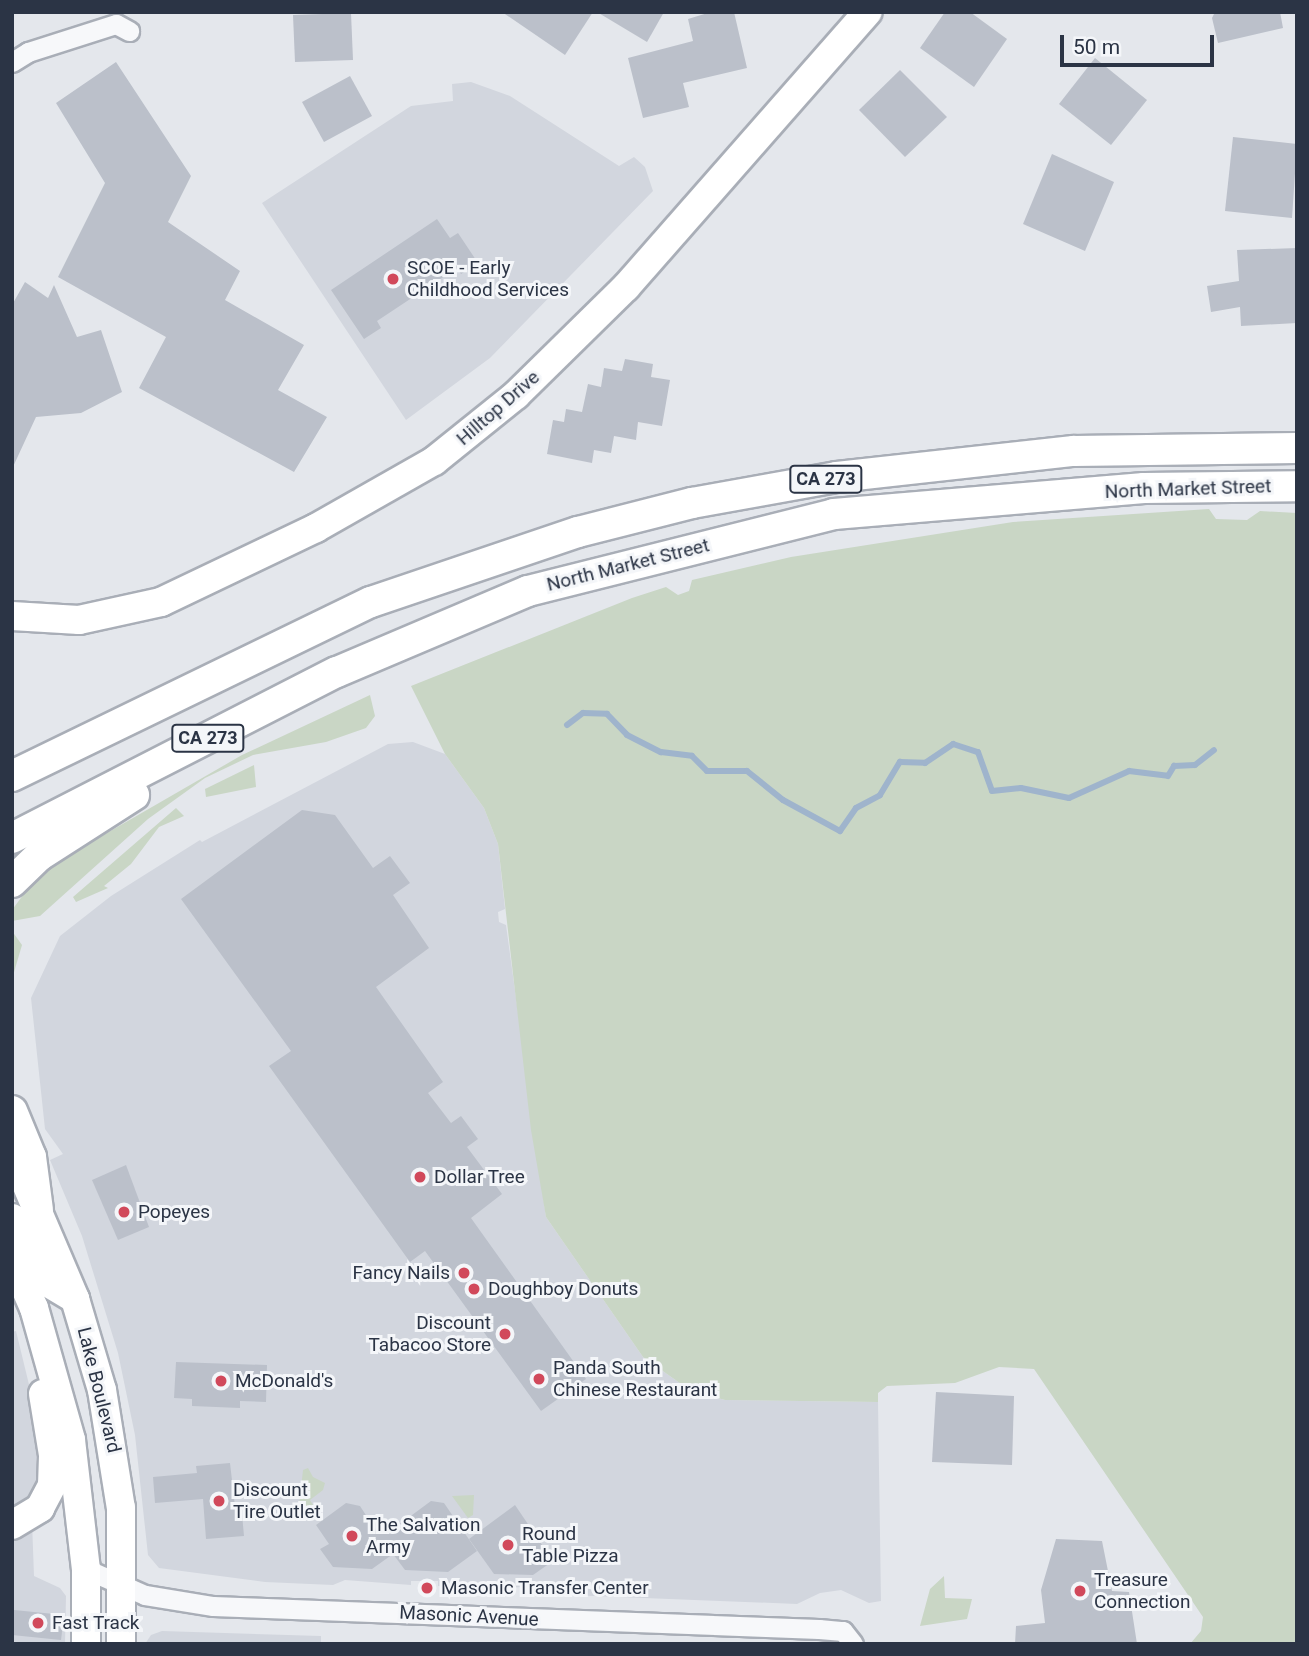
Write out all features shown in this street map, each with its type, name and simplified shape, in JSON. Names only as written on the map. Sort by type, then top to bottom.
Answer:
[{"type":"main road","name":"Hilltop Drive","points":[[12,616],[79,620],[161,602],[316,528],[433,461],[516,395],[626,287],[867,12]]},
{"type":"main road","name":"North Market Street","points":[[12,776],[371,602],[578,532],[692,503],[837,477],[1074,451],[1297,448]]},
{"type":"main road","name":"North Market Street","points":[[12,838],[406,641],[528,591],[834,514],[1144,488],[1297,486]]},
{"type":"main road","points":[[12,882],[39,856],[113,808],[363,678],[406,641]]},
{"type":"main road","points":[[12,1111],[31,1157],[25,1214]]},
{"type":"main road","name":"Lake Boulevard","points":[[12,1151],[25,1214],[75,1299],[103,1390],[118,1465],[121,1644]]},
{"type":"main road","name":"Lake Boulevard","points":[[12,1258],[43,1336],[71,1440],[86,1569],[86,1644]]},
{"type":"main road","points":[[12,1525],[40,1508],[52,1485],[53,1455],[37,1364],[43,1336]]},
{"type":"street","points":[[12,62],[28,52],[116,24],[129,31]]},
{"type":"street","name":"Masonic Avenue","points":[[86,1569],[145,1595],[213,1606],[819,1629],[843,1631],[853,1644]]},
{"type":"shaded area","points":[[471,82],[510,96],[619,166],[634,157],[645,167],[653,191],[490,358],[406,420],[262,203],[411,106],[453,101],[452,84]]},
{"type":"shaded area","points":[[413,742],[445,754],[484,808],[498,844],[505,909],[498,912],[499,922],[506,925],[546,1217],[643,1357],[691,1391],[725,1400],[878,1402],[881,1601],[869,1603],[841,1590],[820,1593],[797,1604],[543,1594],[529,1593],[529,1587],[477,1588],[470,1583],[462,1588],[438,1586],[438,1581],[411,1581],[411,1585],[345,1580],[333,1585],[265,1582],[159,1568],[148,1555],[135,1435],[118,1353],[82,1236],[50,1160],[63,1154],[45,1129],[31,998],[60,936],[111,896],[200,840],[202,842],[388,744]]},
{"type":"shaded area","points":[[16,1331],[41,1434],[38,1483],[31,1494],[34,1576],[60,1588],[66,1596],[65,1644],[12,1644],[12,1332]]},
{"type":"shaded area","points":[[162,1631],[321,1636],[321,1644],[145,1644],[151,1635]]},
{"type":"green space","points":[[1209,509],[1216,519],[1247,520],[1260,511],[1297,513],[1297,1644],[1190,1644],[1201,1631],[1203,1617],[1034,1369],[999,1367],[955,1383],[887,1386],[878,1393],[878,1402],[725,1400],[691,1391],[643,1357],[546,1217],[531,1130],[498,844],[484,808],[445,754],[411,686],[632,598],[666,587],[678,595],[689,591],[692,580],[791,557],[1013,522]]},
{"type":"green space","points":[[370,695],[375,716],[366,728],[326,742],[253,755],[205,778],[148,819],[40,916],[12,921],[12,910],[29,887],[62,859],[242,755]]},
{"type":"green space","points":[[254,765],[256,787],[206,797],[205,789]]},
{"type":"green space","points":[[176,808],[184,816],[159,827],[131,864],[104,886],[108,888],[76,902],[73,897]]},
{"type":"green space","points":[[12,931],[22,945],[12,979]]},
{"type":"green space","points":[[308,1468],[313,1477],[325,1483],[323,1490],[310,1500],[313,1505],[303,1512],[299,1506],[303,1470]]},
{"type":"green space","points":[[474,1495],[473,1515],[468,1518],[452,1496]]},
{"type":"green space","points":[[944,1576],[945,1598],[972,1599],[967,1619],[920,1626],[930,1589]]},
{"type":"building","points":[[502,12],[593,12],[565,55]]},
{"type":"building","points":[[597,12],[664,12],[647,42]]},
{"type":"building","points":[[711,12],[734,12],[747,68],[683,83],[689,107],[643,118],[628,58],[693,41],[688,19]]},
{"type":"building","points":[[945,12],[970,12],[1007,39],[974,87],[920,48]]},
{"type":"building","points":[[1215,12],[1280,12],[1283,28],[1218,43],[1212,18]]},
{"type":"building","points":[[351,13],[353,60],[295,62],[293,15]]},
{"type":"building","points":[[1095,58],[1147,100],[1111,145],[1059,104]]},
{"type":"building","points":[[116,62],[191,176],[168,222],[240,271],[225,300],[304,345],[278,390],[327,417],[294,472],[139,388],[166,337],[58,277],[105,183],[56,103]]},
{"type":"building","points":[[900,70],[947,117],[905,157],[859,110]]},
{"type":"building","points":[[350,76],[372,116],[324,142],[302,102]]},
{"type":"building","points":[[1233,137],[1297,144],[1292,218],[1225,211]]},
{"type":"building","points":[[1052,154],[1114,182],[1085,251],[1023,224]]},
{"type":"building","name":"SCOE - Early Childhood Services","points":[[437,219],[450,238],[458,233],[478,263],[461,274],[457,268],[377,321],[381,328],[364,339],[331,290]]},
{"type":"building","points":[[1297,248],[1297,323],[1241,326],[1240,307],[1211,312],[1207,286],[1239,281],[1237,250]]},
{"type":"building","points":[[25,282],[48,298],[54,285],[77,337],[101,330],[122,392],[81,413],[36,417],[12,469],[12,305]]},
{"type":"building","points":[[625,359],[653,364],[651,377],[670,380],[662,426],[638,422],[636,440],[614,436],[611,453],[594,450],[592,463],[547,454],[553,420],[564,422],[566,409],[582,412],[588,384],[601,387],[604,368],[622,371]]},
{"type":"building","points":[[302,810],[335,815],[373,868],[390,856],[410,883],[393,895],[429,948],[376,987],[443,1082],[428,1093],[451,1123],[461,1116],[478,1139],[467,1147],[502,1194],[471,1218],[586,1379],[541,1411],[425,1251],[410,1262],[269,1066],[291,1051],[181,899]]},
{"type":"building","name":"Popeyes","points":[[126,1165],[149,1227],[118,1240],[92,1180]]},
{"type":"building","name":"McDonald's","points":[[176,1362],[267,1365],[266,1402],[240,1401],[240,1408],[192,1406],[192,1399],[174,1398]]},
{"type":"building","points":[[936,1392],[1014,1396],[1012,1465],[932,1462]]},
{"type":"building","name":"Discount Tire Outlet","points":[[230,1463],[236,1515],[242,1514],[244,1536],[206,1539],[203,1499],[155,1503],[153,1477],[197,1473],[196,1466]]},
{"type":"building","points":[[431,1501],[444,1503],[477,1551],[448,1572],[405,1570],[393,1554],[372,1569],[333,1567],[320,1549],[329,1544],[316,1525],[346,1503],[360,1506],[375,1529],[383,1524],[389,1532]]},
{"type":"building","name":"Round Table Pizza","points":[[515,1505],[553,1561],[533,1575],[494,1574],[469,1539]]},
{"type":"building","name":"Treasure Connection","points":[[1056,1539],[1102,1541],[1112,1591],[1129,1592],[1137,1644],[1015,1644],[1016,1626],[1045,1623],[1041,1590]]},
{"type":"building","name":"Fast Track","points":[[14,1610],[64,1615],[61,1640],[12,1635]]},
{"type":"waterway","points":[[567,725],[583,713],[607,714],[627,735],[661,752],[692,756],[707,771],[747,771],[783,800],[840,831],[856,808],[880,795],[900,762],[925,763],[953,744],[978,752],[992,791],[1021,788],[1069,798],[1129,771],[1168,776],[1174,766],[1195,765],[1214,750]]},
{"type":"place","name":"SCOE - Early Childhood Services","points":[[393,279]]},
{"type":"place","name":"Dollar Tree","points":[[420,1177]]},
{"type":"place","name":"Popeyes","points":[[124,1212]]},
{"type":"place","name":"Fancy Nails","points":[[464,1273]]},
{"type":"place","name":"Doughboy Donuts","points":[[474,1289]]},
{"type":"place","name":"Discount Tabacoo Store","points":[[505,1334]]},
{"type":"place","name":"Panda South Chinese Restaurant","points":[[539,1379]]},
{"type":"place","name":"McDonald's","points":[[221,1381]]},
{"type":"place","name":"Discount Tire Outlet","points":[[219,1501]]},
{"type":"place","name":"The Salvation Army","points":[[352,1536]]},
{"type":"place","name":"Round Table Pizza","points":[[508,1545]]},
{"type":"place","name":"Masonic Transfer Center","points":[[427,1588]]},
{"type":"place","name":"Treasure Connection","points":[[1080,1591]]},
{"type":"place","name":"Fast Track","points":[[38,1623]]}]
